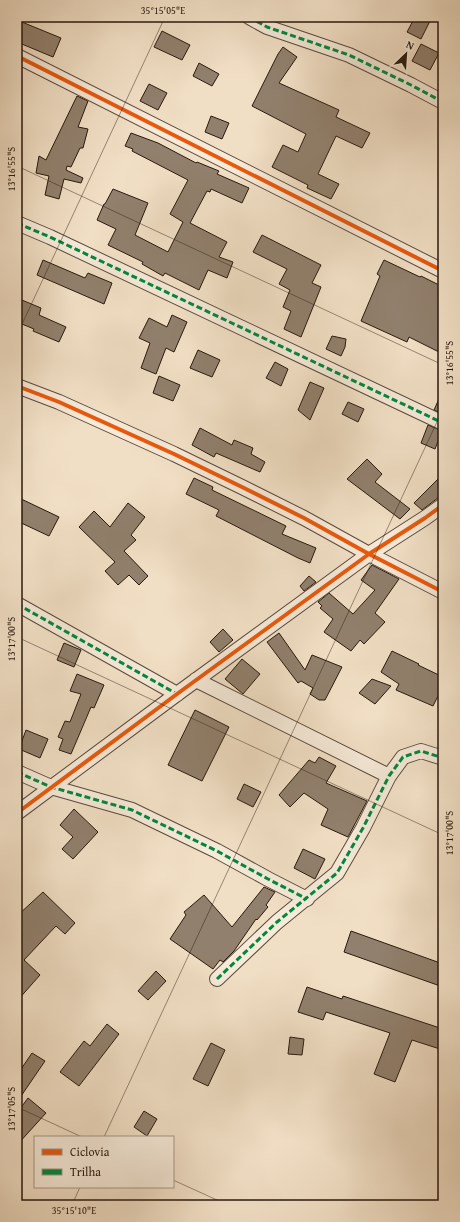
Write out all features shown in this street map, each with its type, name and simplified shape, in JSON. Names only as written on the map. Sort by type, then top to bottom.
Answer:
[{"type":"street","points":[[249,17],[266,27],[349,55],[443,102]]},
{"type":"street","points":[[17,56],[443,271]]},
{"type":"street","points":[[17,222],[443,424]]},
{"type":"street","points":[[17,386],[59,402],[180,458],[304,518],[369,554],[443,592]]},
{"type":"street","points":[[17,813],[176,694],[369,554],[426,518],[443,505]]},
{"type":"street","points":[[17,604],[176,694]]},
{"type":"street","points":[[196,680],[389,776]]},
{"type":"street","points":[[217,979],[277,922],[337,873],[363,828],[389,776],[403,757],[421,751],[443,758]]},
{"type":"street","points":[[17,772],[51,787],[132,810],[217,851],[307,899]]},
{"type":"building","points":[[415,17],[432,17],[421,39],[407,32]]},
{"type":"building","points":[[17,20],[61,38],[53,57],[17,42]]},
{"type":"building","points":[[162,31],[190,45],[182,60],[154,47]]},
{"type":"building","points":[[421,44],[439,53],[430,70],[412,61]]},
{"type":"building","points":[[283,47],[297,57],[279,83],[339,110],[336,117],[370,133],[362,148],[336,136],[318,174],[339,184],[331,199],[307,188],[308,185],[272,167],[283,145],[298,152],[306,134],[252,106]]},
{"type":"building","points":[[199,63],[219,74],[212,86],[193,76]]},
{"type":"building","points":[[149,84],[167,93],[158,110],[140,101]]},
{"type":"building","points":[[77,96],[88,101],[78,127],[88,129],[83,148],[80,148],[71,167],[67,166],[66,170],[83,178],[81,183],[64,179],[59,199],[45,195],[49,176],[36,173],[39,156],[46,160]]},
{"type":"building","points":[[211,116],[229,123],[222,139],[205,132]]},
{"type":"building","points":[[131,133],[158,143],[196,163],[197,162],[219,171],[217,174],[249,188],[242,203],[211,189],[210,192],[207,191],[190,223],[227,242],[219,257],[233,262],[227,278],[208,270],[199,290],[165,273],[163,276],[142,264],[143,262],[108,245],[116,229],[97,220],[113,189],[148,203],[135,235],[168,252],[183,222],[170,214],[188,180],[125,146]]},
{"type":"building","points":[[262,235],[321,265],[312,283],[321,287],[301,337],[284,329],[291,311],[283,307],[290,290],[279,284],[287,269],[253,252]]},
{"type":"building","points":[[43,260],[85,278],[88,273],[112,283],[104,304],[37,275]]},
{"type":"building","points":[[384,260],[443,287],[443,354],[409,337],[407,342],[361,321],[380,276],[377,274]]},
{"type":"building","points":[[17,298],[41,308],[39,315],[66,327],[59,342],[33,331],[34,329],[17,322]]},
{"type":"building","points":[[172,315],[187,322],[174,352],[166,348],[156,374],[141,368],[150,343],[139,338],[149,318],[167,327]]},
{"type":"building","points":[[332,336],[346,339],[345,347],[341,356],[326,349]]},
{"type":"building","points":[[198,350],[220,360],[212,377],[190,368]]},
{"type":"building","points":[[275,362],[288,369],[281,386],[266,378]]},
{"type":"building","points":[[159,376],[180,385],[173,401],[153,393]]},
{"type":"building","points":[[310,382],[324,388],[310,420],[298,410]]},
{"type":"building","points":[[443,390],[443,414],[434,410]]},
{"type":"building","points":[[348,402],[364,409],[358,422],[342,414]]},
{"type":"building","points":[[428,425],[442,431],[435,449],[421,443]]},
{"type":"building","points":[[200,428],[232,445],[234,440],[253,448],[251,454],[265,462],[260,472],[216,453],[214,457],[192,445]]},
{"type":"building","points":[[367,459],[382,474],[375,482],[410,509],[400,519],[347,479]]},
{"type":"building","points":[[443,474],[443,494],[422,510],[414,503]]},
{"type":"building","points":[[194,478],[213,487],[212,490],[286,526],[282,534],[316,548],[310,563],[216,516],[219,510],[186,494]]},
{"type":"building","points":[[17,497],[59,517],[49,536],[17,521]]},
{"type":"building","points":[[128,503],[145,517],[131,535],[136,540],[124,551],[148,576],[139,585],[129,575],[118,585],[105,571],[115,562],[79,527],[94,511],[110,527]]},
{"type":"building","points":[[372,565],[399,579],[375,613],[385,622],[364,644],[360,640],[351,651],[324,632],[333,619],[320,608],[322,606],[318,602],[329,593],[353,614],[375,590],[361,580]]},
{"type":"building","points":[[309,576],[316,582],[304,591],[300,586]]},
{"type":"building","points":[[223,629],[233,640],[219,652],[210,642]]},
{"type":"building","points":[[279,633],[305,670],[312,655],[342,667],[325,700],[319,700],[310,694],[313,688],[301,681],[298,683],[267,642]]},
{"type":"building","points":[[64,643],[81,650],[74,667],[57,660]]},
{"type":"building","points":[[392,651],[443,677],[443,686],[433,706],[396,690],[399,684],[381,672]]},
{"type":"building","points":[[242,659],[260,674],[243,694],[225,679]]},
{"type":"building","points":[[77,674],[104,685],[94,708],[91,707],[71,754],[59,750],[63,739],[58,737],[65,721],[70,722],[81,694],[70,691]]},
{"type":"building","points":[[372,679],[391,686],[375,704],[359,693]]},
{"type":"building","points":[[195,710],[229,727],[202,781],[168,765]]},
{"type":"building","points":[[26,730],[48,739],[40,758],[19,749]]},
{"type":"building","points":[[319,757],[336,766],[326,783],[367,801],[348,837],[321,825],[328,809],[304,793],[290,807],[279,795],[309,760],[315,763]]},
{"type":"building","points":[[244,784],[261,792],[253,807],[237,799]]},
{"type":"building","points":[[74,809],[98,832],[73,859],[62,849],[73,837],[60,825]]},
{"type":"building","points":[[303,849],[325,859],[315,879],[294,868]]},
{"type":"building","points":[[264,887],[275,892],[266,905],[268,907],[257,920],[256,919],[234,951],[223,962],[220,960],[213,969],[170,939],[186,915],[184,912],[204,895],[232,927]]},
{"type":"building","points":[[43,892],[75,923],[65,934],[56,926],[24,960],[40,975],[17,1001],[17,916]]},
{"type":"building","points":[[351,931],[443,964],[443,987],[344,952]]},
{"type":"building","points":[[156,971],[166,981],[148,1000],[138,991]]},
{"type":"building","points":[[307,987],[342,999],[343,996],[443,1029],[443,1050],[412,1040],[395,1082],[374,1074],[390,1033],[326,1012],[323,1020],[298,1012]]},
{"type":"building","points":[[107,1024],[119,1034],[79,1086],[60,1072],[84,1041],[90,1046]]},
{"type":"building","points":[[290,1037],[304,1039],[302,1055],[288,1054]]},
{"type":"building","points":[[211,1043],[225,1050],[208,1086],[193,1079]]},
{"type":"building","points":[[32,1053],[45,1061],[17,1102],[17,1075]]},
{"type":"building","points":[[28,1098],[46,1113],[17,1145],[17,1113]]},
{"type":"building","points":[[144,1111],[157,1119],[147,1136],[134,1127]]},
{"type":"marked path","points":[[249,17],[267,27],[349,55],[443,102]]},
{"type":"marked path","points":[[17,223],[50,237],[443,423]]},
{"type":"marked path","points":[[17,604],[177,694]]},
{"type":"marked path","points":[[217,979],[277,922],[337,873],[363,828],[389,776],[403,757],[421,751],[443,758]]},
{"type":"marked path","points":[[17,772],[51,787],[132,810],[217,851],[307,899]]},
{"type":"cycle path","points":[[17,56],[443,271]]},
{"type":"cycle path","points":[[17,386],[59,402],[174,454],[304,518],[369,554],[443,592]]},
{"type":"cycle path","points":[[17,813],[369,554],[443,505]]}]
